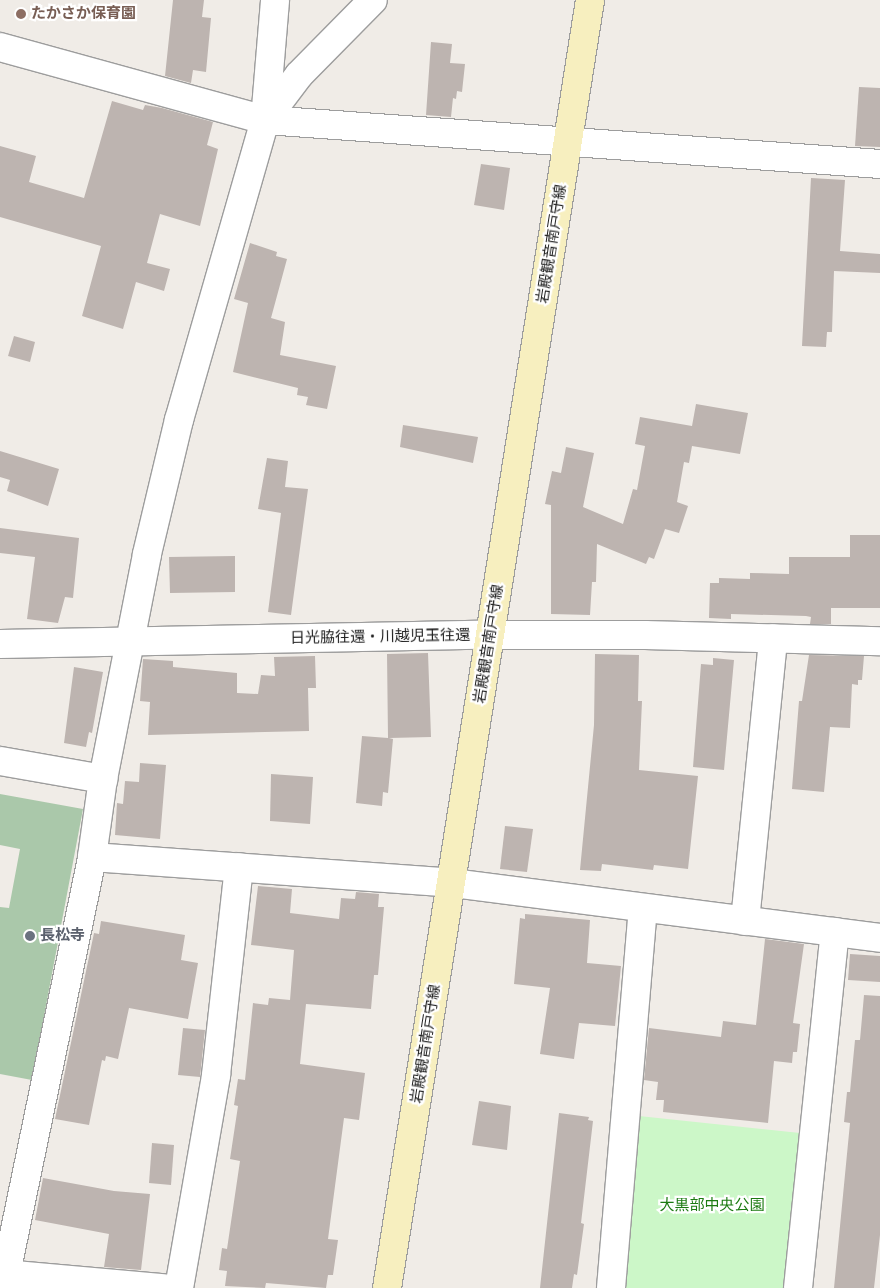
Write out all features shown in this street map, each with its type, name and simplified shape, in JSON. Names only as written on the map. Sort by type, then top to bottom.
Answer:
[{"type":"main road","name":"岩殿観音南戸守線","points":[[387,1288],[590,0]]},
{"type":"street","points":[[163,1288],[4,1281],[92,857],[128,642],[180,420],[264,120],[275,0]]},
{"type":"street","points":[[264,120],[299,75],[374,0]]},
{"type":"street","points":[[0,47],[264,120],[880,164]]},
{"type":"street","name":"日光脇往還・川越児玉往還","points":[[0,644],[491,635],[773,638],[880,642]]},
{"type":"street","points":[[745,921],[773,638]]},
{"type":"street","points":[[0,761],[104,779]]},
{"type":"street","points":[[92,857],[452,883],[880,938]]},
{"type":"street","points":[[179,1288],[216,1076],[239,867]]},
{"type":"street","points":[[611,1288],[643,908]]},
{"type":"street","points":[[798,1288],[835,932]]},
{"type":"green space","name":"長松寺","points":[[0,794],[83,809],[32,1080],[0,1074],[0,907],[9,908],[20,849],[0,845]]},
{"type":"green space","name":"大黒部中央公園","points":[[639,1116],[800,1133],[785,1288],[622,1288]]},
{"type":"building","points":[[173,0],[204,0],[202,17],[211,18],[206,72],[193,70],[191,83],[165,76]]},
{"type":"building","points":[[431,42],[452,44],[450,63],[465,64],[462,92],[457,91],[456,99],[453,98],[451,117],[426,115]]},
{"type":"building","points":[[859,87],[880,88],[880,147],[855,146]]},
{"type":"building","points":[[112,101],[143,110],[145,105],[162,108],[213,122],[207,145],[218,149],[200,226],[160,214],[147,263],[170,269],[164,291],[136,282],[123,329],[82,316],[101,246],[0,217],[0,146],[36,156],[29,182],[84,198]]},
{"type":"building","points":[[481,164],[510,168],[504,210],[474,205]]},
{"type":"building","points":[[811,178],[845,180],[840,251],[880,254],[880,273],[834,271],[832,332],[827,332],[826,347],[802,346]]},
{"type":"building","points":[[250,243],[277,252],[276,256],[287,259],[271,318],[285,322],[280,355],[336,366],[327,409],[306,405],[308,397],[297,395],[298,388],[233,372],[248,303],[234,299]]},
{"type":"building","points":[[14,336],[35,342],[30,362],[8,356]]},
{"type":"building","points":[[696,404],[748,413],[740,454],[692,446],[689,463],[684,462],[677,502],[688,506],[679,533],[665,529],[654,559],[649,557],[646,564],[597,544],[596,582],[592,582],[590,615],[551,614],[551,505],[545,504],[552,471],[561,473],[566,447],[594,453],[583,507],[623,524],[633,489],[637,490],[645,446],[635,444],[640,417],[692,426]]},
{"type":"building","points":[[403,425],[478,437],[473,463],[400,447]]},
{"type":"building","points":[[0,451],[59,469],[48,506],[7,491],[10,480],[0,477]]},
{"type":"building","points":[[267,458],[288,461],[285,487],[308,489],[291,615],[268,612],[281,513],[258,509]]},
{"type":"building","points":[[0,528],[79,538],[73,598],[65,597],[58,623],[27,619],[35,557],[0,553]]},
{"type":"building","points":[[850,535],[880,535],[880,608],[831,608],[831,624],[810,624],[811,617],[806,616],[731,614],[731,619],[709,618],[710,583],[719,583],[719,578],[750,579],[750,573],[789,574],[789,557],[850,557]]},
{"type":"building","points":[[235,556],[235,592],[170,593],[169,557]]},
{"type":"building","points":[[428,653],[431,737],[389,738],[393,739],[388,793],[383,792],[382,806],[356,803],[362,736],[388,738],[387,654]]},
{"type":"building","points":[[595,654],[639,655],[638,701],[642,701],[639,770],[698,776],[688,869],[654,865],[653,870],[602,864],[601,871],[580,870],[594,725]]},
{"type":"building","points":[[809,655],[864,656],[862,680],[858,680],[858,685],[852,684],[850,728],[830,727],[824,792],[792,789],[799,701],[802,701]]},
{"type":"building","points":[[315,656],[316,688],[308,688],[309,731],[148,735],[150,702],[140,701],[143,659],[173,661],[173,667],[237,673],[237,693],[258,694],[261,675],[275,676],[274,657]]},
{"type":"building","points":[[713,658],[734,660],[724,770],[693,767],[701,664],[713,665]]},
{"type":"building","points":[[74,667],[103,672],[92,733],[89,732],[86,747],[64,743]]},
{"type":"building","points":[[140,763],[166,765],[160,839],[115,835],[117,803],[123,804],[125,781],[139,782]]},
{"type":"building","points":[[271,774],[313,777],[310,824],[270,821]]},
{"type":"building","points":[[505,826],[533,829],[527,872],[500,869]]},
{"type":"building","points":[[258,886],[292,889],[290,913],[339,919],[341,898],[355,899],[356,892],[379,894],[378,907],[384,907],[378,975],[374,975],[371,1009],[306,1004],[300,1064],[365,1073],[359,1120],[344,1118],[328,1239],[338,1240],[333,1275],[328,1275],[326,1288],[266,1283],[265,1288],[225,1286],[227,1271],[219,1270],[222,1248],[227,1249],[240,1161],[230,1159],[238,1106],[234,1105],[238,1079],[245,1080],[253,1003],[268,1005],[269,998],[290,1000],[294,950],[251,945]]},
{"type":"building","points":[[525,914],[590,920],[587,963],[621,966],[615,1026],[579,1023],[574,1059],[540,1054],[550,988],[514,984],[520,918],[525,919]]},
{"type":"building","points":[[101,921],[185,935],[181,960],[198,963],[188,1019],[129,1008],[118,1059],[106,1056],[105,1061],[102,1060],[89,1125],[55,1119],[94,933],[99,934]]},
{"type":"building","points":[[765,939],[804,944],[793,1023],[800,1024],[797,1052],[793,1052],[792,1063],[774,1061],[768,1123],[663,1112],[664,1100],[656,1100],[658,1082],[644,1080],[649,1028],[721,1037],[723,1021],[756,1025]]},
{"type":"building","points":[[850,954],[880,956],[880,982],[848,980]]},
{"type":"building","points":[[864,995],[880,996],[880,1235],[874,1288],[834,1288],[850,1123],[844,1122],[847,1092],[850,1092],[855,1040],[860,1040]]},
{"type":"building","points":[[183,1028],[205,1030],[200,1077],[178,1075]]},
{"type":"building","points":[[479,1101],[511,1106],[507,1150],[472,1145]]},
{"type":"building","points":[[559,1113],[589,1117],[588,1120],[593,1121],[581,1223],[584,1224],[577,1275],[574,1274],[572,1288],[540,1288]]},
{"type":"building","points":[[152,1143],[174,1145],[171,1185],[149,1183]]},
{"type":"building","points":[[43,1178],[114,1191],[150,1194],[141,1270],[104,1267],[109,1234],[35,1220]]},
{"type":"place","name":"たかさか保育園","points":[[21,14]]},
{"type":"place","name":"長松寺","points":[[30,936]]}]
